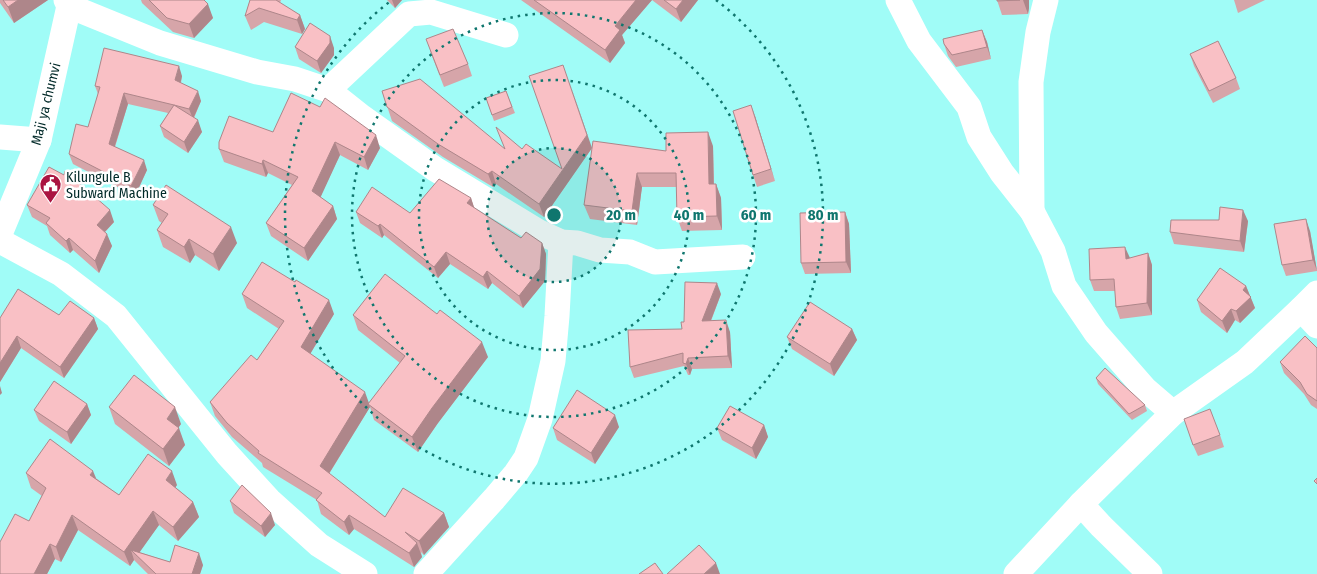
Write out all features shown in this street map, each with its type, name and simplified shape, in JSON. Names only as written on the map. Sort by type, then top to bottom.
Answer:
[{"type":"street","points":[[898,0],[919,41],[969,107],[979,137],[1002,173],[1032,211],[1053,251],[1064,286],[1085,318],[1145,389],[1174,413]]},
{"type":"street","points":[[1032,211],[1031,82],[1038,32],[1046,0]]},
{"type":"street","points":[[69,2],[160,43],[257,72],[294,78],[328,90],[362,117],[435,169],[539,232],[561,242],[577,243],[600,250],[630,252],[655,262],[743,257]]},
{"type":"street","name":"Maji ya chumvi","points":[[0,234],[39,140],[69,2]]},
{"type":"street","points":[[328,90],[409,14],[431,12],[506,35]]},
{"type":"street","points":[[0,137],[39,140]]},
{"type":"street","points":[[0,241],[61,274],[116,316],[228,454],[269,500],[319,545],[365,574]]},
{"type":"street","points":[[426,574],[494,499],[526,458],[540,419],[553,361],[561,242]]},
{"type":"street","points":[[1016,574],[1081,504],[1174,413],[1312,309]]},
{"type":"street","points":[[1081,504],[1150,574]]},
{"type":"building","points":[[3,0],[18,0],[8,7]]},
{"type":"building","points":[[149,0],[204,0],[208,4],[189,24],[167,18]]},
{"type":"building","points":[[250,0],[276,0],[300,15],[297,20],[259,8],[245,16]]},
{"type":"building","points":[[534,0],[636,0],[615,26],[620,30],[605,50]]},
{"type":"building","points":[[664,0],[683,0],[676,9]]},
{"type":"building","points":[[310,23],[330,36],[330,43],[317,61],[295,47]]},
{"type":"building","points":[[453,29],[468,64],[440,75],[426,39]]},
{"type":"building","points":[[982,30],[987,47],[952,55],[944,44],[943,39]]},
{"type":"building","points":[[1218,41],[1236,78],[1209,91],[1190,54]]},
{"type":"building","points":[[104,48],[179,66],[175,80],[198,91],[189,109],[124,93],[109,144],[144,160],[131,186],[69,154],[76,124],[88,127],[100,87],[95,86]]},
{"type":"building","points":[[563,65],[587,135],[539,204],[492,171],[488,174],[438,144],[387,107],[382,91],[420,79],[505,149],[496,127],[522,149],[526,144],[562,169],[529,76]]},
{"type":"building","points":[[506,91],[512,107],[492,115],[486,98]]},
{"type":"building","points":[[291,93],[320,107],[325,98],[376,135],[364,157],[335,142],[312,191],[333,206],[304,248],[266,223],[298,177],[263,160],[262,164],[219,149],[219,142],[229,116],[273,132]]},
{"type":"building","points":[[174,105],[198,120],[184,142],[160,126]]},
{"type":"building","points":[[751,105],[771,169],[753,175],[733,111]]},
{"type":"building","points":[[708,132],[709,184],[716,184],[717,216],[677,217],[676,173],[637,173],[632,211],[584,205],[593,141],[666,151],[666,133]]},
{"type":"building","points":[[49,167],[64,175],[65,171],[110,210],[97,225],[107,234],[95,261],[69,238],[66,241],[46,223],[50,218],[27,205]]},
{"type":"building","points":[[439,179],[471,198],[467,203],[521,238],[526,232],[542,243],[540,269],[519,296],[487,271],[483,277],[446,252],[434,267],[380,224],[378,226],[356,212],[372,187],[410,213]]},
{"type":"building","points":[[166,185],[231,227],[213,254],[189,239],[184,247],[157,230],[168,214],[153,205]]},
{"type":"building","points":[[1220,207],[1243,210],[1240,241],[1170,232],[1171,220],[1219,220]]},
{"type":"building","points":[[845,212],[846,262],[801,263],[800,213]]},
{"type":"building","points":[[1306,219],[1313,260],[1282,265],[1274,224]]},
{"type":"building","points":[[1125,247],[1126,259],[1148,253],[1147,303],[1116,307],[1114,279],[1090,280],[1089,249]]},
{"type":"building","points":[[262,262],[329,300],[301,347],[365,392],[320,466],[385,517],[403,488],[444,513],[419,541],[405,532],[417,543],[409,553],[349,515],[344,522],[316,500],[322,493],[258,453],[259,451],[227,423],[210,402],[251,355],[257,360],[284,321],[242,294]]},
{"type":"building","points":[[1220,268],[1246,286],[1243,290],[1251,297],[1236,311],[1231,309],[1222,321],[1197,300]]},
{"type":"building","points":[[385,274],[437,314],[440,310],[482,342],[412,437],[368,404],[405,356],[353,315]]},
{"type":"building","points":[[685,282],[717,283],[702,321],[726,320],[728,356],[688,358],[686,364],[683,363],[683,353],[630,367],[628,330],[682,329],[681,322],[684,322]]},
{"type":"building","points":[[18,289],[59,315],[70,301],[94,318],[60,367],[17,336],[0,363],[0,318]]},
{"type":"building","points":[[810,302],[852,329],[830,364],[787,337]]},
{"type":"building","points":[[1305,336],[1317,348],[1317,401],[1307,394],[1300,382],[1280,362]]},
{"type":"building","points":[[1105,368],[1145,405],[1129,414],[1096,378]]},
{"type":"building","points":[[134,375],[175,407],[167,419],[179,428],[163,449],[109,407]]},
{"type":"building","points":[[54,381],[87,404],[67,432],[34,410]]},
{"type":"building","points":[[577,390],[615,415],[591,453],[553,428]]},
{"type":"building","points":[[730,406],[764,425],[752,448],[717,428]]},
{"type":"building","points":[[1210,409],[1220,435],[1193,445],[1184,419]]},
{"type":"building","points":[[50,439],[93,471],[90,475],[119,495],[148,454],[172,471],[166,480],[193,502],[173,527],[153,511],[124,552],[72,515],[56,547],[50,544],[34,574],[0,574],[0,542],[15,514],[29,521],[46,488],[26,473]]},
{"type":"building","points":[[242,485],[271,513],[261,526],[230,501]]},
{"type":"building","points":[[175,545],[199,553],[192,574],[156,574],[131,550],[170,562]]},
{"type":"building","points":[[699,545],[716,563],[704,574],[667,574]]},
{"type":"building","points":[[655,563],[663,574],[639,574]]},
{"type":"place","name":"Kilungule B Subward Machine","points":[[50,204]]}]
